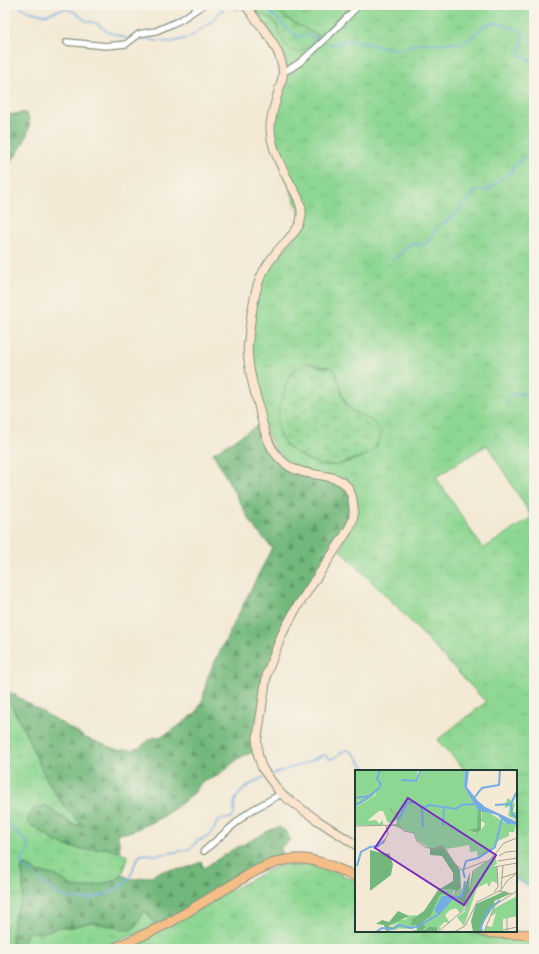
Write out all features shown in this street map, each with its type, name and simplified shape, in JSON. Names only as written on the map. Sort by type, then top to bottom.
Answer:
[{"type":"main road","points":[[113,949],[167,924],[213,898],[250,874],[281,861],[290,859],[309,859],[355,877]]},
{"type":"main road","points":[[487,932],[534,935]]},
{"type":"street","points":[[67,42],[106,46],[126,44],[140,34],[156,31],[188,16],[203,5]]},
{"type":"street","points":[[245,5],[277,49],[281,61],[283,72],[282,82],[272,115],[270,135],[279,161],[300,201],[301,211],[297,230],[276,252],[264,270],[258,284],[247,349],[251,378],[265,431],[278,457],[286,464],[297,470],[333,477],[342,481],[349,488],[353,498],[354,512],[352,524],[297,607],[282,634],[267,673],[257,741],[258,755],[262,768],[281,794],[317,820],[355,843]]},
{"type":"street","points":[[283,72],[292,69],[299,63],[327,38],[359,5]]},
{"type":"street","points":[[204,851],[245,815],[281,794]]},
{"type":"green space","points":[[248,5],[271,5],[288,19],[317,34],[318,40],[302,51],[292,51],[284,43],[276,23]]},
{"type":"green space","points":[[271,5],[534,5],[534,888],[517,880],[517,770],[465,770],[437,740],[486,702],[398,608],[340,550],[344,544],[313,473],[288,464],[275,449],[265,427],[251,355],[257,297],[263,280],[272,264],[298,232],[303,223],[275,147],[273,123],[285,86],[285,61],[251,9],[274,21],[287,47],[302,51],[318,40],[317,34],[310,32],[287,18]],"holes":[[[313,363],[318,366],[329,367],[348,406],[360,415],[369,454],[336,465],[322,465],[296,453],[285,445],[284,395],[286,385],[291,374]],[[487,445],[532,517],[483,549],[436,477]]]},
{"type":"green space","points":[[5,113],[26,114],[29,119],[29,126],[24,142],[19,151],[5,169]]},
{"type":"green space","points":[[308,363],[335,370],[344,401],[347,406],[373,422],[381,431],[381,435],[375,449],[369,454],[336,465],[321,465],[293,451],[285,444],[279,434],[277,425],[279,409],[291,374],[294,370]]},
{"type":"green space","points":[[260,424],[279,463],[339,483],[345,488],[349,497],[351,520],[282,628],[254,729],[254,752],[238,759],[217,776],[201,783],[195,792],[160,818],[135,830],[125,833],[117,833],[120,852],[106,848],[89,850],[65,846],[56,842],[28,822],[28,818],[34,808],[45,805],[63,819],[76,825],[84,826],[63,804],[48,781],[22,725],[5,694],[5,689],[86,738],[118,750],[139,748],[152,738],[169,733],[196,713],[203,699],[207,678],[272,548],[249,519],[213,453]]},
{"type":"green space","points":[[5,694],[24,729],[48,782],[73,816],[85,827],[75,825],[60,816],[31,825],[56,842],[65,846],[89,850],[106,848],[125,854],[128,859],[122,874],[117,880],[85,888],[75,888],[62,879],[37,872],[25,865],[21,870],[23,877],[23,889],[21,903],[14,919],[12,937],[13,949],[5,949],[5,752],[8,745],[5,724]]},
{"type":"green space","points":[[279,827],[287,832],[289,837],[289,841],[281,847],[282,852],[280,858],[156,926],[145,910],[133,929],[124,930],[118,927],[91,922],[72,927],[61,927],[40,933],[29,932],[25,939],[23,949],[13,949],[12,936],[14,918],[23,894],[22,866],[25,865],[37,872],[55,875],[75,888],[86,888],[117,880],[122,874],[130,879],[137,879],[152,876],[167,870],[182,869],[201,862],[204,868],[232,850],[270,830]]},
{"type":"green space","points":[[300,863],[322,867],[355,881],[355,932],[472,932],[487,936],[533,938],[533,949],[120,949],[267,871]]},
{"type":"green space","points":[[145,909],[156,926],[99,949],[23,949],[25,939],[29,932],[40,933],[61,927],[72,927],[91,922],[118,927],[124,930],[138,923]]},
{"type":"waterway","points":[[18,5],[27,11],[45,15],[65,9],[75,12],[85,20],[98,24],[108,32],[129,39]]},
{"type":"waterway","points":[[135,40],[149,39],[172,42],[188,38],[211,22],[226,5],[240,9]]},
{"type":"waterway","points":[[259,5],[298,37],[308,35],[318,39]]},
{"type":"waterway","points":[[328,43],[334,44],[343,41],[352,41],[399,49],[421,43],[461,43],[467,41],[486,25],[498,23],[518,29],[522,32],[524,38],[520,47],[520,52],[534,62]]},
{"type":"waterway","points":[[534,117],[527,144],[534,168]]},
{"type":"waterway","points":[[392,260],[411,243],[421,245],[426,244],[436,229],[458,212],[474,192],[478,190],[490,189],[509,174],[515,165],[521,160],[531,156]]},
{"type":"waterway","points":[[506,404],[509,398],[515,393],[521,393],[534,397]]},
{"type":"waterway","points":[[270,775],[303,764],[323,755],[329,759],[333,758],[346,750],[353,752],[362,765],[370,770]]},
{"type":"waterway","points":[[5,808],[6,820],[8,824],[28,844],[28,850],[21,861],[25,867],[59,895],[76,899],[87,899],[109,893],[123,885],[130,877],[139,857],[143,854],[159,855],[191,848],[197,841],[205,838],[213,831],[218,820],[232,817],[234,813],[234,803],[240,793],[252,783],[264,777]]},
{"type":"waterway","points":[[517,880],[534,888]]}]
